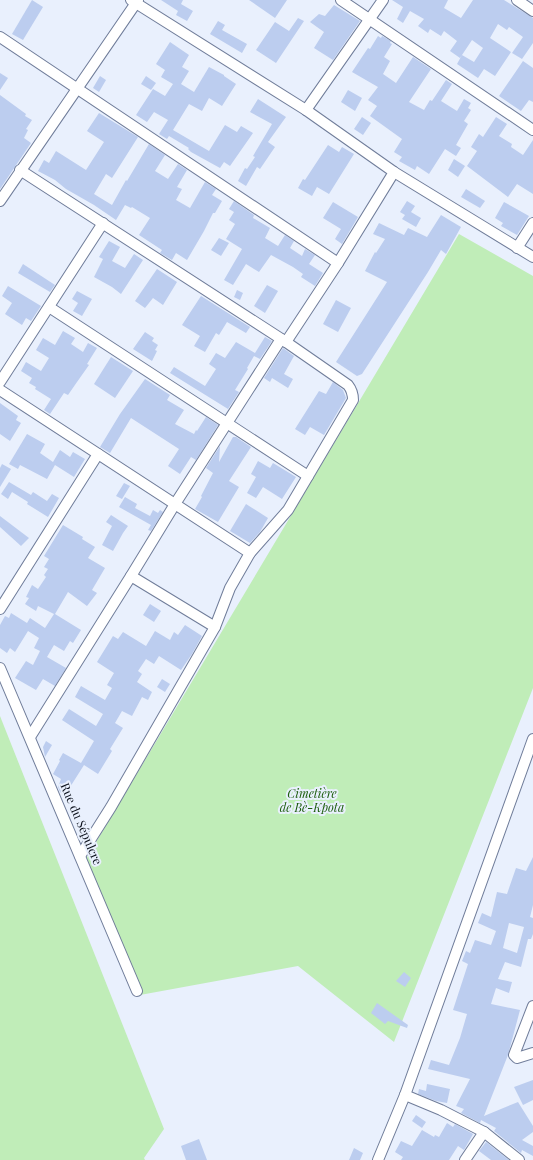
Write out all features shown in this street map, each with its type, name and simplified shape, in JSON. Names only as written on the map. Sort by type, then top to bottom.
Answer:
[{"type":"street","points":[[341,0],[533,130]]},
{"type":"street","points":[[306,110],[383,0]]},
{"type":"street","points":[[517,0],[533,11]]},
{"type":"street","points":[[0,201],[78,88],[135,1],[306,110],[394,172],[533,258]]},
{"type":"street","points":[[0,37],[338,263]]},
{"type":"street","points":[[20,170],[284,340],[348,385],[352,390],[353,395],[353,400],[288,510],[250,553],[230,588],[215,627],[111,807],[80,856]]},
{"type":"street","points":[[30,737],[227,423],[338,263],[394,172]]},
{"type":"street","points":[[0,382],[103,223]]},
{"type":"street","points":[[517,248],[533,223]]},
{"type":"street","points":[[49,307],[308,476]]},
{"type":"street","points":[[0,390],[250,553]]},
{"type":"street","points":[[0,609],[98,454]]},
{"type":"street","points":[[131,576],[215,627]]},
{"type":"street","name":"Rue du Sépulcre","points":[[0,668],[137,991]]},
{"type":"street","points":[[378,1160],[405,1095],[533,739]]},
{"type":"street","points":[[533,1006],[514,1055],[517,1058],[533,1053]]},
{"type":"street","points":[[405,1095],[441,1110],[484,1132],[519,1160]]},
{"type":"street","points":[[465,1160],[484,1132]]},
{"type":"green space","name":"Cimetière de Bè-Kpota","points":[[459,234],[533,276],[533,688],[394,1042],[298,966],[140,995],[86,859]]},
{"type":"green space","points":[[0,716],[164,1129],[144,1158],[145,1160],[0,1160]]},
{"type":"building","points":[[32,0],[43,7],[23,40],[12,34]]},
{"type":"building","points":[[161,0],[183,0],[181,4],[193,11],[187,21],[176,15],[178,11]]},
{"type":"building","points":[[249,0],[287,0],[275,18]]},
{"type":"building","points":[[392,0],[448,0],[444,8],[461,18],[473,0],[504,0],[533,18],[533,43],[522,59],[512,53],[523,37],[509,27],[507,30],[498,24],[490,38],[511,52],[495,76],[484,69],[478,78],[457,64],[462,55],[460,58],[450,51],[457,41],[444,31],[441,36],[430,29],[428,33],[418,26],[424,19],[410,11],[403,23],[397,19],[403,7]],"holes":[[[472,40],[483,48],[474,62],[462,55]]]},
{"type":"building","points":[[334,5],[360,21],[333,60],[314,48],[324,32],[310,22],[319,14],[325,16]]},
{"type":"building","points":[[298,18],[304,21],[276,63],[256,50],[275,22],[289,31]]},
{"type":"building","points":[[218,21],[225,25],[222,30],[247,44],[242,53],[210,34]]},
{"type":"building","points":[[378,36],[381,38],[382,36],[391,41],[390,43],[392,44],[384,57],[390,61],[383,74],[396,83],[413,57],[431,69],[409,102],[424,110],[446,80],[452,84],[441,101],[457,111],[464,99],[471,103],[468,108],[471,110],[464,121],[468,124],[456,145],[461,148],[456,156],[445,149],[429,174],[417,166],[415,170],[399,161],[402,157],[394,152],[402,139],[370,116],[377,106],[368,100],[378,87],[352,72]]},
{"type":"building","points":[[170,42],[189,55],[182,67],[189,71],[181,84],[194,92],[209,67],[224,75],[236,84],[222,106],[209,98],[202,111],[189,104],[173,130],[209,151],[225,125],[237,132],[241,126],[253,133],[230,166],[224,162],[220,168],[191,152],[188,149],[189,148],[169,136],[167,139],[159,134],[168,120],[154,112],[147,122],[136,115],[153,89],[165,96],[173,84],[161,77],[165,70],[156,64]]},
{"type":"building","points":[[523,61],[533,68],[533,102],[529,100],[521,111],[499,96]]},
{"type":"building","points":[[0,73],[8,78],[0,90]]},
{"type":"building","points":[[100,76],[106,80],[99,92],[93,88]]},
{"type":"building","points":[[146,76],[156,83],[151,90],[141,84]]},
{"type":"building","points":[[348,90],[362,98],[355,111],[341,102]]},
{"type":"building","points":[[0,95],[32,120],[26,129],[28,130],[24,138],[31,143],[0,189]]},
{"type":"building","points":[[258,99],[286,117],[268,142],[275,147],[260,169],[257,167],[246,186],[238,181],[245,168],[247,169],[255,157],[253,156],[272,124],[250,112]]},
{"type":"building","points":[[99,113],[138,137],[112,178],[106,174],[94,194],[112,205],[149,144],[165,155],[155,171],[168,179],[178,164],[187,170],[177,187],[182,189],[176,200],[190,208],[205,182],[216,189],[212,195],[222,201],[215,213],[213,213],[187,260],[176,253],[172,260],[160,253],[162,250],[139,235],[150,218],[132,207],[131,208],[125,205],[116,220],[66,189],[55,180],[38,171],[44,160],[49,163],[56,151],[86,170],[104,142],[87,131]]},
{"type":"building","points":[[362,117],[371,123],[363,135],[354,129]]},
{"type":"building","points":[[496,117],[507,124],[499,136],[512,144],[511,147],[523,155],[533,140],[533,194],[517,184],[508,197],[467,166],[477,151],[471,147],[479,134],[483,137]]},
{"type":"building","points":[[328,145],[339,152],[342,147],[354,154],[329,194],[317,187],[312,196],[298,188]]},
{"type":"building","points":[[454,159],[465,166],[458,177],[448,170]]},
{"type":"building","points":[[466,189],[485,201],[480,208],[461,197]]},
{"type":"building","points":[[234,201],[254,215],[253,218],[270,228],[265,238],[278,246],[285,235],[294,241],[290,248],[302,256],[305,249],[315,255],[309,264],[323,273],[315,286],[301,277],[303,274],[271,255],[259,272],[246,264],[233,285],[224,280],[242,249],[226,239],[235,224],[229,220],[234,212],[229,209]]},
{"type":"building","points":[[407,201],[415,206],[411,212],[421,218],[416,227],[402,219],[405,215],[400,212]]},
{"type":"building","points":[[333,202],[358,217],[342,244],[335,239],[341,229],[323,218]]},
{"type":"building","points":[[504,202],[529,216],[517,235],[501,226],[503,223],[495,218]]},
{"type":"building","points":[[441,215],[461,227],[446,254],[441,250],[362,374],[357,376],[336,362],[387,282],[365,271],[375,252],[376,253],[385,239],[373,234],[379,223],[404,235],[408,228],[427,237]]},
{"type":"building","points":[[219,238],[229,243],[221,256],[211,250]]},
{"type":"building","points":[[109,241],[120,247],[112,261],[125,268],[134,254],[143,260],[121,294],[94,277],[103,259],[99,257]]},
{"type":"building","points":[[23,264],[55,285],[50,292],[18,273]]},
{"type":"building","points":[[157,269],[177,282],[163,305],[153,298],[145,308],[135,301]]},
{"type":"building","points":[[267,285],[278,291],[265,313],[254,306]]},
{"type":"building","points":[[8,286],[41,306],[31,321],[26,318],[22,325],[5,314],[12,303],[2,296]]},
{"type":"building","points":[[237,290],[243,293],[240,300],[234,297]]},
{"type":"building","points":[[77,291],[92,299],[82,316],[73,311],[78,303],[72,299]]},
{"type":"building","points":[[201,296],[250,327],[246,333],[227,322],[219,335],[216,333],[205,352],[194,346],[200,336],[182,325]]},
{"type":"building","points":[[336,300],[351,308],[338,332],[323,324]]},
{"type":"building","points":[[63,331],[75,338],[71,344],[83,352],[88,343],[97,348],[87,364],[89,365],[68,395],[64,393],[50,414],[44,410],[51,399],[35,389],[36,387],[29,383],[32,378],[21,371],[26,362],[41,371],[49,358],[36,350],[43,338],[55,345]]},
{"type":"building","points":[[145,332],[154,338],[152,341],[158,345],[152,361],[133,349]]},
{"type":"building","points":[[265,337],[272,341],[260,359],[254,356],[235,390],[239,392],[228,409],[170,373],[174,367],[205,386],[216,369],[209,364],[216,353],[225,358],[236,342],[255,353]]},
{"type":"building","points":[[283,348],[294,356],[284,374],[293,379],[288,388],[272,378],[270,382],[264,378]]},
{"type":"building","points":[[111,357],[133,371],[115,398],[94,384]]},
{"type":"building","points":[[145,379],[170,395],[167,400],[184,410],[175,424],[194,434],[206,417],[218,425],[196,460],[191,457],[180,474],[168,466],[179,449],[131,418],[110,453],[100,447],[120,414]]},
{"type":"building","points":[[333,382],[343,390],[346,398],[324,435],[310,427],[305,435],[295,429],[319,391],[326,394]]},
{"type":"building","points":[[0,403],[18,416],[16,420],[21,423],[10,441],[0,434]]},
{"type":"building","points":[[27,434],[45,444],[40,453],[53,462],[60,450],[70,457],[73,452],[85,459],[74,477],[55,465],[47,479],[20,465],[18,469],[9,464]]},
{"type":"building","points":[[233,437],[236,437],[251,447],[229,481],[239,487],[218,522],[195,509],[213,473],[206,468],[220,446],[219,462]]},
{"type":"building","points":[[258,461],[270,468],[273,463],[296,477],[282,499],[263,487],[256,498],[247,493],[256,477],[251,474]]},
{"type":"building","points":[[2,464],[11,469],[0,487],[0,468]]},
{"type":"building","points":[[9,482],[31,495],[33,492],[47,501],[52,494],[59,498],[48,517],[27,504],[28,502],[12,492],[8,499],[1,494]]},
{"type":"building","points":[[124,483],[130,486],[122,499],[116,496]]},
{"type":"building","points":[[125,497],[137,504],[135,508],[150,516],[153,510],[158,513],[160,510],[163,512],[151,531],[148,530],[151,525],[119,507]]},
{"type":"building","points":[[246,504],[268,518],[260,532],[250,543],[230,531]]},
{"type":"building","points":[[111,515],[128,526],[113,551],[102,545],[112,526],[106,522]]},
{"type":"building","points":[[0,516],[29,538],[21,546],[0,527]]},
{"type":"building","points":[[63,525],[83,537],[82,539],[95,547],[88,558],[105,568],[92,590],[97,593],[87,606],[68,592],[55,614],[81,630],[73,643],[70,641],[64,651],[54,645],[47,657],[66,668],[55,686],[43,679],[36,690],[15,678],[26,661],[33,665],[40,651],[34,648],[39,638],[28,631],[15,652],[10,648],[7,653],[0,648],[0,625],[5,616],[9,618],[11,613],[27,623],[30,618],[45,628],[54,614],[38,606],[36,611],[25,604],[29,598],[26,597],[32,585],[38,589],[46,577],[44,575],[48,569],[44,567],[49,559],[44,556]]},
{"type":"building","points":[[150,604],[161,611],[154,622],[143,615]]},
{"type":"building","points":[[185,625],[202,636],[181,670],[159,656],[154,664],[146,659],[138,671],[142,674],[137,682],[152,692],[148,700],[142,697],[132,716],[122,711],[115,723],[123,728],[110,749],[112,751],[98,774],[84,765],[65,795],[60,792],[58,787],[61,779],[53,774],[63,753],[81,763],[94,741],[62,720],[69,709],[96,726],[103,714],[75,697],[81,686],[105,700],[112,688],[107,685],[114,673],[97,662],[113,636],[118,639],[123,632],[146,646],[155,631],[170,640],[174,632],[178,635]]},
{"type":"building","points":[[162,679],[170,684],[165,692],[157,687]]},
{"type":"building","points":[[46,741],[52,745],[45,757],[43,747]]},
{"type":"building","points":[[533,857],[533,905],[530,917],[533,918],[533,934],[531,939],[528,939],[521,967],[505,962],[498,979],[512,982],[509,993],[496,988],[491,1004],[520,1010],[508,1055],[484,1116],[518,1102],[533,1126],[533,1132],[522,1140],[533,1146],[533,1156],[522,1150],[521,1153],[494,1131],[496,1128],[481,1120],[480,1123],[461,1113],[464,1109],[456,1106],[470,1079],[428,1069],[431,1060],[449,1065],[460,1038],[467,1014],[453,1010],[468,964],[462,961],[466,951],[470,953],[475,940],[491,945],[496,931],[478,923],[482,913],[491,917],[497,892],[507,894],[516,868],[526,871]],"holes":[[[509,923],[524,927],[517,953],[503,948]]]},
{"type":"building","points":[[404,972],[411,978],[405,987],[396,981]]},
{"type":"building","points":[[377,1003],[408,1025],[407,1028],[388,1021],[385,1024],[371,1013]]},
{"type":"building","points":[[533,1080],[533,1100],[523,1105],[514,1087]]},
{"type":"building","points":[[427,1084],[450,1089],[447,1103],[436,1101],[418,1094],[419,1089],[426,1091]]},
{"type":"building","points":[[416,1115],[426,1122],[422,1128],[412,1121]]},
{"type":"building","points":[[447,1123],[453,1127],[455,1124],[473,1134],[464,1150],[458,1146],[449,1160],[401,1160],[403,1157],[395,1152],[401,1141],[412,1146],[422,1130],[434,1137],[435,1135],[439,1137]]},
{"type":"building","points":[[199,1139],[207,1160],[186,1160],[181,1146]]},
{"type":"building","points":[[486,1142],[509,1160],[491,1160],[479,1151]]},
{"type":"building","points":[[354,1148],[363,1153],[360,1160],[349,1160]]}]
